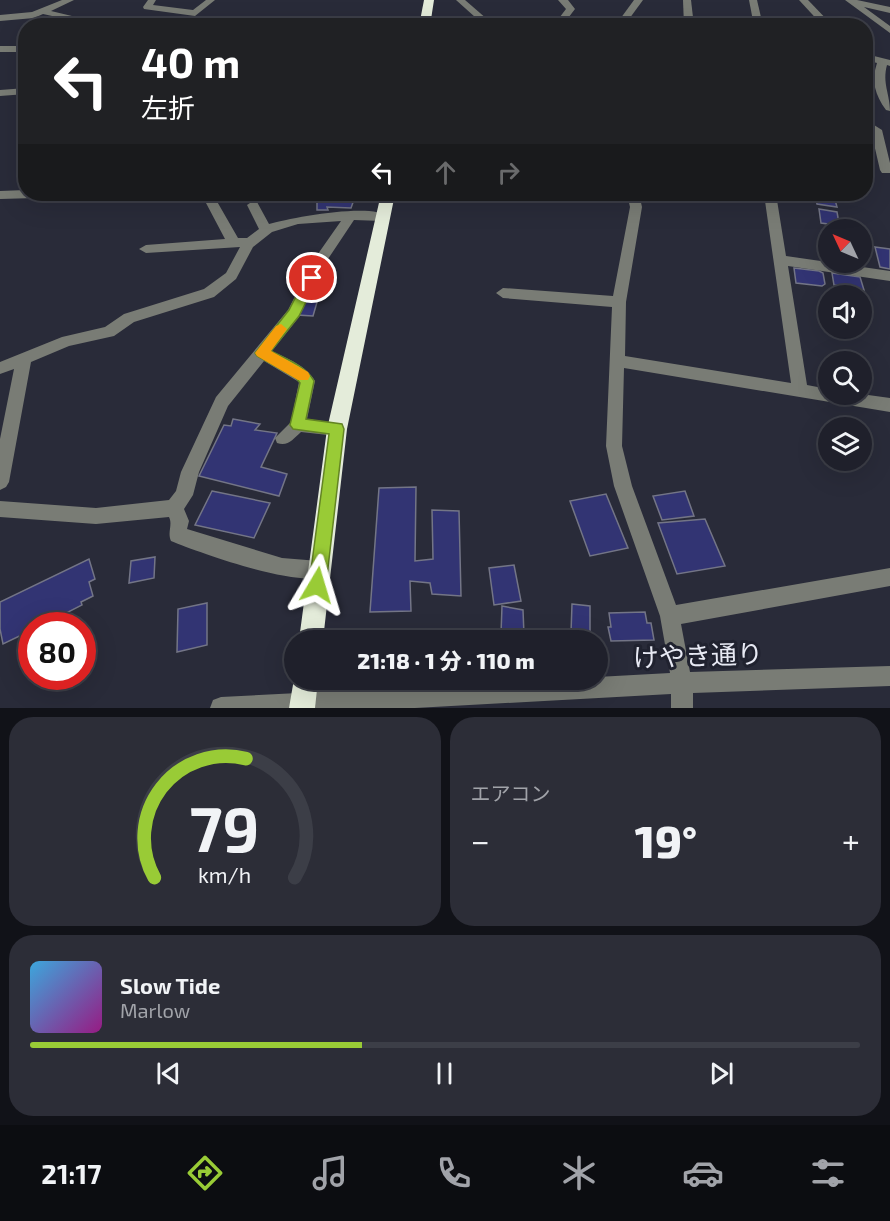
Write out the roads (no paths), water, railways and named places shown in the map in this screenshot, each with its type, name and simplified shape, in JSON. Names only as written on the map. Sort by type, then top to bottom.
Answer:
[{"type":"highway","points":[[426,18],[429,0]]},
{"type":"highway","points":[[311,630],[337,429],[386,201]]},
{"type":"highway","points":[[302,707],[305,690]]},
{"type":"street","points":[[0,18],[45,12],[70,0]]},
{"type":"street","points":[[152,0],[147,7],[195,13],[211,0]]},
{"type":"street","points":[[460,0],[481,18]]},
{"type":"street","points":[[562,0],[571,9],[564,18]]},
{"type":"street","points":[[625,18],[639,0]]},
{"type":"street","points":[[687,0],[688,18]]},
{"type":"street","points":[[753,0],[757,18]]},
{"type":"street","points":[[803,0],[821,18]]},
{"type":"street","points":[[850,1],[890,10]]},
{"type":"street","points":[[850,1],[890,30]]},
{"type":"street","points":[[45,12],[70,18]]},
{"type":"street","points":[[0,49],[18,49]]},
{"type":"street","points":[[886,62],[878,76],[881,94],[888,104]]},
{"type":"street","points":[[0,93],[18,92]]},
{"type":"street","points":[[873,128],[876,130],[886,170]]},
{"type":"street","points":[[0,195],[18,194]]},
{"type":"street","points":[[211,201],[234,244]]},
{"type":"street","points":[[635,201],[636,207],[619,302],[614,446],[623,486],[670,616],[682,683],[682,708]]},
{"type":"street","points":[[771,201],[800,391]]},
{"type":"street","points":[[253,205],[266,230]]},
{"type":"street","points":[[0,368],[67,341],[109,332],[129,318],[209,293],[231,276],[250,242],[266,230],[298,220],[349,218],[361,215],[382,217]]},
{"type":"street","points":[[0,509],[96,516],[174,508],[184,495],[190,472],[222,402],[294,313],[320,261],[349,218]]},
{"type":"street","points":[[146,249],[250,242]]},
{"type":"street","points":[[780,260],[890,276]]},
{"type":"street","points":[[503,293],[619,302]]},
{"type":"street","points":[[262,353],[301,374],[307,381],[298,425],[283,438]]},
{"type":"street","points":[[0,482],[24,357]]},
{"type":"street","points":[[616,361],[890,405]]},
{"type":"street","points":[[298,425],[337,429]]},
{"type":"street","points":[[174,508],[180,521],[177,535],[282,567],[319,570]]},
{"type":"street","points":[[670,616],[890,577]]},
{"type":"street","name":"けやき通り","points":[[221,708],[302,707],[682,683],[890,676]]}]
